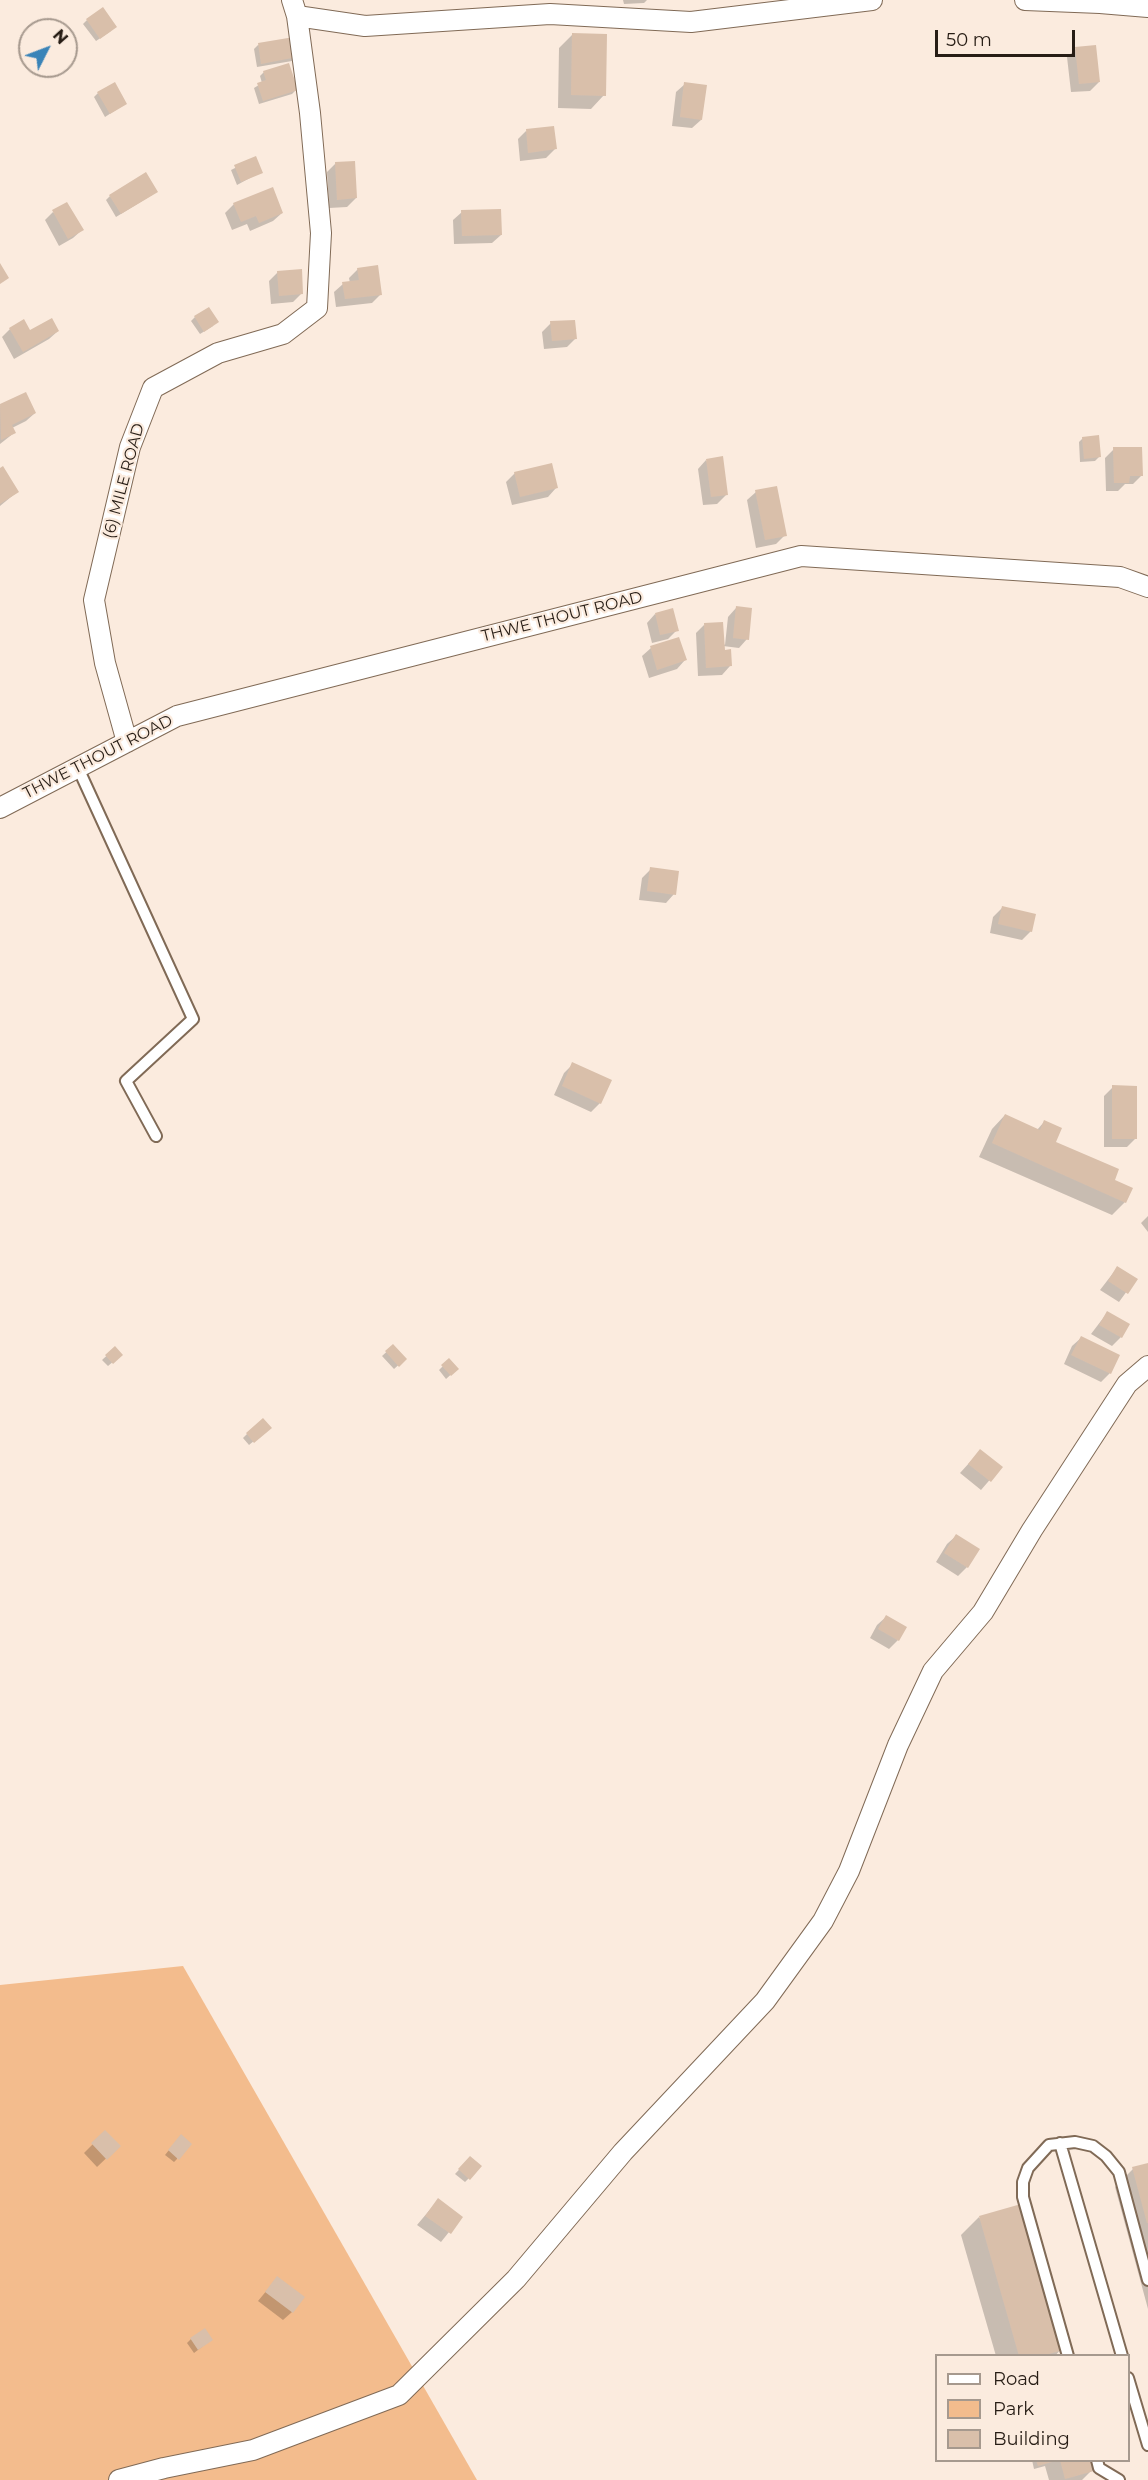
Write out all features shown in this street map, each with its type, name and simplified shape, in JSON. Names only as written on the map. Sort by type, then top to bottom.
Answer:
[{"type":"street","points":[[295,8],[365,26],[550,14],[691,22],[873,0]]},
{"type":"street","points":[[1025,0],[1100,3],[1148,8]]},
{"type":"street","name":"(6) MILE ROAD","points":[[127,742],[105,663],[94,600],[130,447],[153,388],[218,353],[284,334],[317,308],[321,233],[310,113],[295,8]]},
{"type":"street","name":"THWE THOUT ROAD","points":[[0,808],[177,716],[801,556],[1120,577],[1148,587]]},
{"type":"street","points":[[119,2480],[164,2468],[252,2450],[399,2395],[516,2279],[623,2152],[765,2001],[823,1921],[849,1871],[898,1745],[933,1671],[983,1612],[1032,1530],[1127,1384],[1148,1366]]},
{"type":"lane","points":[[78,768],[193,1019],[126,1081],[156,1136]]},
{"type":"lane","points":[[1068,2354],[1023,2190],[1028,2168],[1049,2145],[1075,2142],[1093,2145],[1119,2172],[1148,2280]]},
{"type":"lane","points":[[1060,2143],[1122,2354]]},
{"type":"lane","points":[[1130,2385],[1148,2445]]},
{"type":"lane","points":[[1098,2462],[1099,2468],[1119,2480]]},
{"type":"green space","points":[[183,1966],[477,2480],[0,2480],[0,1985]]},
{"type":"building","points":[[103,7],[117,27],[100,39],[86,19]]},
{"type":"building","points":[[572,33],[607,34],[606,96],[571,95]]},
{"type":"building","points":[[294,37],[297,57],[261,64],[258,43]]},
{"type":"building","points":[[1096,45],[1100,82],[1079,84],[1075,47]]},
{"type":"building","points":[[289,63],[298,90],[263,101],[257,83],[266,80],[263,71]]},
{"type":"building","points":[[115,82],[127,104],[110,114],[97,92]]},
{"type":"building","points":[[684,82],[707,85],[702,120],[680,117]]},
{"type":"building","points":[[554,126],[557,149],[528,153],[526,129]]},
{"type":"building","points":[[256,156],[263,173],[241,182],[234,165]]},
{"type":"building","points":[[355,161],[357,198],[337,200],[335,162]]},
{"type":"building","points":[[146,172],[158,192],[121,214],[109,195]]},
{"type":"building","points":[[273,187],[283,213],[259,223],[256,216],[241,222],[233,203]]},
{"type":"building","points":[[67,202],[84,230],[68,239],[52,210]]},
{"type":"building","points":[[501,209],[502,235],[462,236],[461,210]]},
{"type":"building","points":[[0,263],[9,278],[0,284]]},
{"type":"building","points":[[378,265],[382,295],[345,299],[342,282],[359,280],[357,268]]},
{"type":"building","points":[[302,269],[303,294],[279,296],[277,271]]},
{"type":"building","points":[[209,307],[219,322],[204,332],[194,316]]},
{"type":"building","points":[[52,318],[59,331],[23,352],[9,328],[24,319],[30,330]]},
{"type":"building","points":[[575,320],[577,339],[552,341],[550,321]]},
{"type":"building","points":[[26,392],[36,413],[12,425],[16,433],[1,440],[0,404]]},
{"type":"building","points":[[1099,435],[1101,457],[1084,459],[1082,437]]},
{"type":"building","points":[[1113,447],[1142,447],[1143,476],[1130,476],[1129,483],[1114,483]]},
{"type":"building","points":[[723,456],[728,495],[711,497],[706,459]]},
{"type":"building","points":[[552,463],[558,488],[520,497],[514,472]]},
{"type":"building","points":[[3,466],[19,492],[0,504],[0,468]]},
{"type":"building","points":[[777,486],[787,536],[765,540],[755,490]]},
{"type":"building","points":[[736,606],[752,608],[749,640],[733,638]]},
{"type":"building","points":[[673,608],[679,631],[660,635],[655,613]]},
{"type":"building","points":[[723,622],[725,650],[731,649],[732,666],[706,668],[704,623]]},
{"type":"building","points":[[679,637],[687,660],[657,670],[650,646]]},
{"type":"building","points":[[650,867],[679,871],[676,895],[647,891]]},
{"type":"building","points":[[1002,906],[1036,914],[1032,932],[998,924]]},
{"type":"building","points":[[572,1062],[612,1080],[601,1104],[562,1086]]},
{"type":"building","points":[[1112,1085],[1137,1086],[1137,1139],[1112,1139]]},
{"type":"building","points":[[1005,1114],[1040,1130],[1044,1120],[1062,1128],[1056,1142],[1119,1169],[1115,1180],[1133,1188],[1126,1203],[992,1143]]},
{"type":"building","points":[[1117,1266],[1138,1279],[1128,1294],[1108,1281]]},
{"type":"building","points":[[1107,1311],[1130,1324],[1122,1338],[1099,1325]]},
{"type":"building","points":[[1081,1336],[1120,1355],[1111,1374],[1071,1355]]},
{"type":"building","points":[[393,1344],[407,1359],[399,1367],[385,1351]]},
{"type":"building","points":[[115,1346],[123,1355],[113,1364],[105,1355]]},
{"type":"building","points":[[449,1358],[459,1369],[451,1376],[441,1365]]},
{"type":"building","points":[[263,1418],[272,1428],[254,1443],[246,1433]]},
{"type":"building","points":[[980,1449],[1003,1467],[991,1482],[968,1464]]},
{"type":"building","points":[[956,1534],[980,1549],[968,1568],[944,1553]]},
{"type":"building","points":[[886,1615],[907,1627],[899,1641],[878,1629]]},
{"type":"building","points":[[105,2130],[121,2146],[107,2160],[91,2143]]},
{"type":"building","points":[[181,2134],[192,2144],[179,2160],[168,2150]]},
{"type":"building","points":[[470,2156],[482,2166],[470,2180],[458,2169]]},
{"type":"building","points":[[1148,2163],[1148,2223],[1147,2223],[1132,2167]]},
{"type":"building","points":[[438,2198],[463,2217],[451,2234],[425,2216]]},
{"type":"building","points":[[1021,2204],[1063,2350],[1049,2354],[1018,2354],[979,2216]]},
{"type":"building","points":[[277,2276],[305,2297],[293,2313],[265,2292]]},
{"type":"building","points":[[205,2328],[213,2340],[198,2350],[190,2338]]},
{"type":"building","points":[[1037,2462],[1052,2462],[1038,2466]]},
{"type":"building","points":[[1061,2462],[1092,2462],[1094,2471],[1065,2479]]}]
